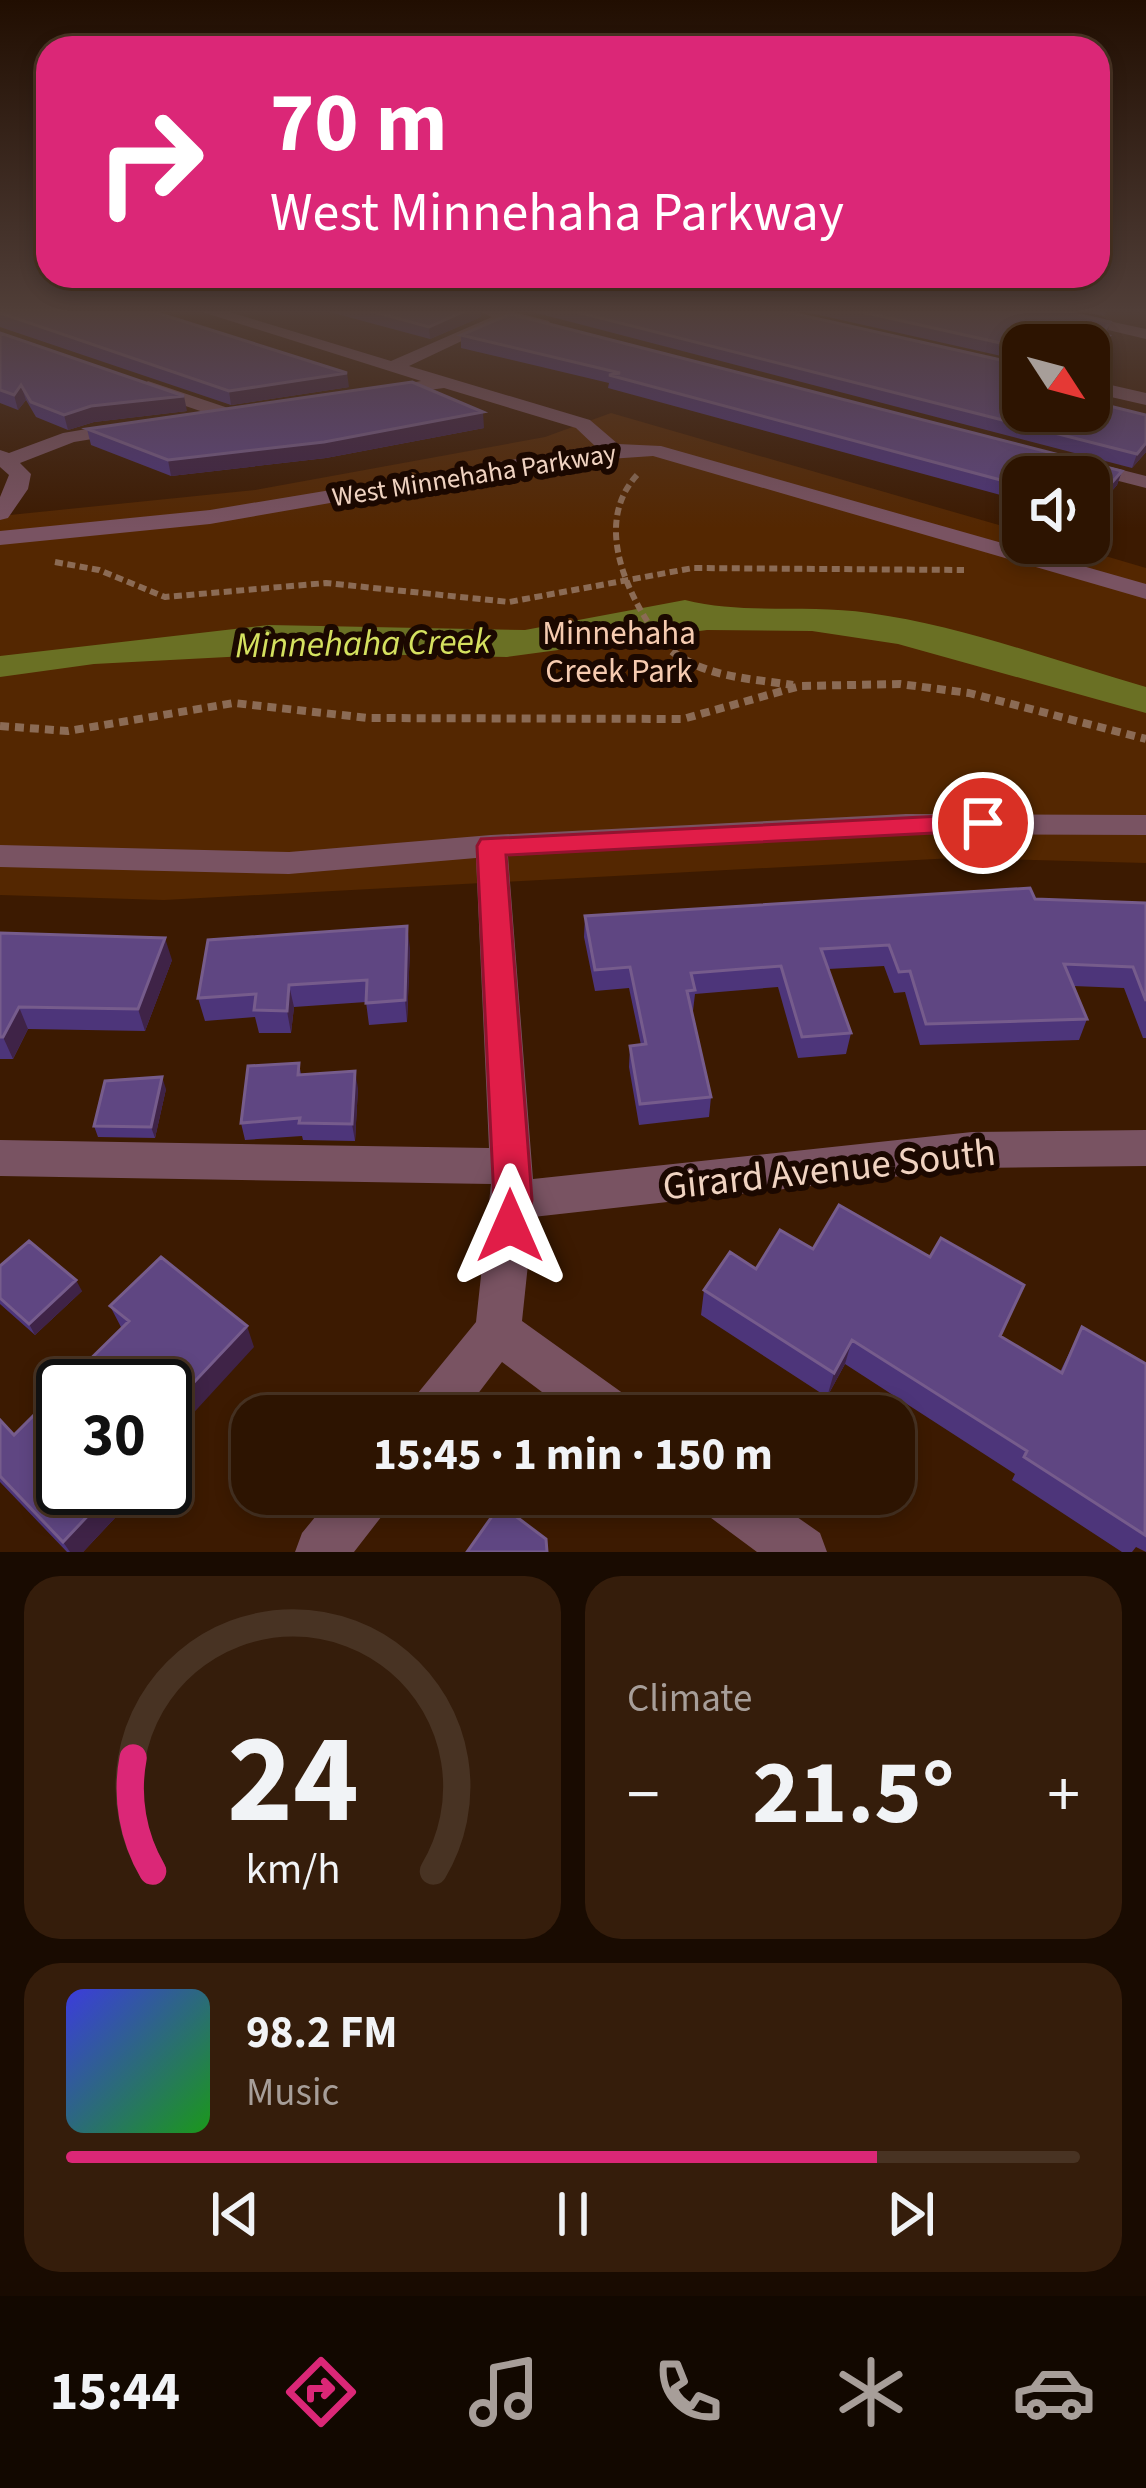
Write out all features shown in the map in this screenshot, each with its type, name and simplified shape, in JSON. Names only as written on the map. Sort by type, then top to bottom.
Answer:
[{"type":"street","points":[[134,382],[233,416]]},
{"type":"street","points":[[368,395],[445,382]]},
{"type":"street","points":[[449,382],[583,424],[611,449]]},
{"type":"street","points":[[1110,391],[1146,399]]},
{"type":"street","points":[[0,513],[17,489],[20,474],[4,458],[70,437],[256,413]]},
{"type":"street","name":"West Minnehaha Parkway","points":[[0,538],[98,533],[217,518],[611,449],[654,450],[1146,592]]},
{"type":"street","points":[[1110,473],[1146,482]]},
{"type":"street","points":[[0,856],[289,863],[491,846],[906,824],[1146,825]]},
{"type":"street","points":[[447,1395],[498,1331],[512,1183],[491,846]]},
{"type":"street","name":"Girard Avenue South","points":[[0,1158],[512,1183],[972,1150],[1146,1148]]},
{"type":"street","points":[[498,1331],[585,1395]]},
{"type":"street","points":[[321,1552],[350,1515]]},
{"type":"street","points":[[750,1515],[800,1552]]},
{"type":"path","points":[[645,464],[615,509],[626,577],[657,641],[679,658],[706,670],[800,686],[944,688],[1146,739]]},
{"type":"path","points":[[44,562],[84,566],[165,597],[326,583],[430,597],[523,602],[626,577],[693,568],[977,572]]},
{"type":"path","points":[[0,726],[68,731],[196,706],[234,704],[404,719],[682,719],[800,686]]},
{"type":"green space","name":"Minnehaha Creek Park","points":[[611,413],[1002,526],[1002,564],[1110,564],[1110,557],[1146,568],[1146,863],[954,858],[164,900],[0,895],[0,516],[255,490],[545,437]]},
{"type":"water","name":"Minnehaha Creek","points":[[685,600],[730,607],[846,610],[939,626],[1146,687],[1146,713],[898,644],[812,631],[707,630],[507,657],[305,653],[94,664],[0,677],[0,656],[269,625],[525,630]]},
{"type":"building","points":[[0,382],[144,382],[184,396],[91,406],[64,415],[31,402],[21,385],[14,395],[0,390]]},
{"type":"building","points":[[204,382],[285,382],[229,391]]},
{"type":"building","points":[[409,382],[483,412],[324,442],[168,460],[87,429]]},
{"type":"building","points":[[637,382],[777,382],[1064,456],[1002,456],[1002,480]]},
{"type":"building","points":[[855,382],[1002,382],[1002,420]]},
{"type":"building","points":[[1110,406],[1146,415],[1146,443],[1137,454],[1050,432],[1110,432]]},
{"type":"building","points":[[1110,468],[1122,471],[1110,485]]},
{"type":"building","points":[[1030,888],[1035,899],[1146,903],[1146,1001],[1133,967],[1064,964],[1087,1019],[926,1024],[910,971],[899,972],[889,945],[821,949],[851,1033],[802,1037],[781,966],[691,973],[695,990],[687,991],[711,1097],[640,1104],[630,1046],[646,1044],[630,967],[595,970],[585,916]]},
{"type":"building","points":[[407,926],[405,1000],[366,1003],[367,980],[289,985],[287,1011],[254,1010],[256,994],[198,998],[208,940]]},
{"type":"building","points":[[0,933],[165,938],[138,1009],[19,1007],[0,1037]]},
{"type":"building","points":[[299,1063],[298,1075],[355,1071],[352,1124],[299,1123],[300,1118],[241,1123],[248,1066]]},
{"type":"building","points":[[162,1077],[151,1127],[94,1126],[105,1081]]},
{"type":"building","points":[[839,1205],[930,1257],[941,1238],[1024,1285],[1000,1336],[1062,1373],[1082,1327],[1146,1364],[1145,1535],[1024,1457],[1027,1451],[852,1340],[834,1373],[704,1290],[730,1252],[756,1269],[780,1230],[813,1249]]},
{"type":"building","points":[[29,1241],[76,1280],[29,1324],[0,1298],[0,1266]]},
{"type":"building","points":[[161,1257],[247,1326],[192,1384],[192,1359],[90,1359],[129,1321],[110,1306]]},
{"type":"building","points":[[36,1413],[36,1514],[0,1476],[0,1420],[14,1435]]},
{"type":"building","points":[[37,1515],[88,1515],[63,1542]]},
{"type":"building","points":[[493,1515],[514,1515],[546,1539],[547,1552],[467,1552]]},
{"type":"route","points":[[510,1226],[513,1200],[491,846],[983,823]]}]
